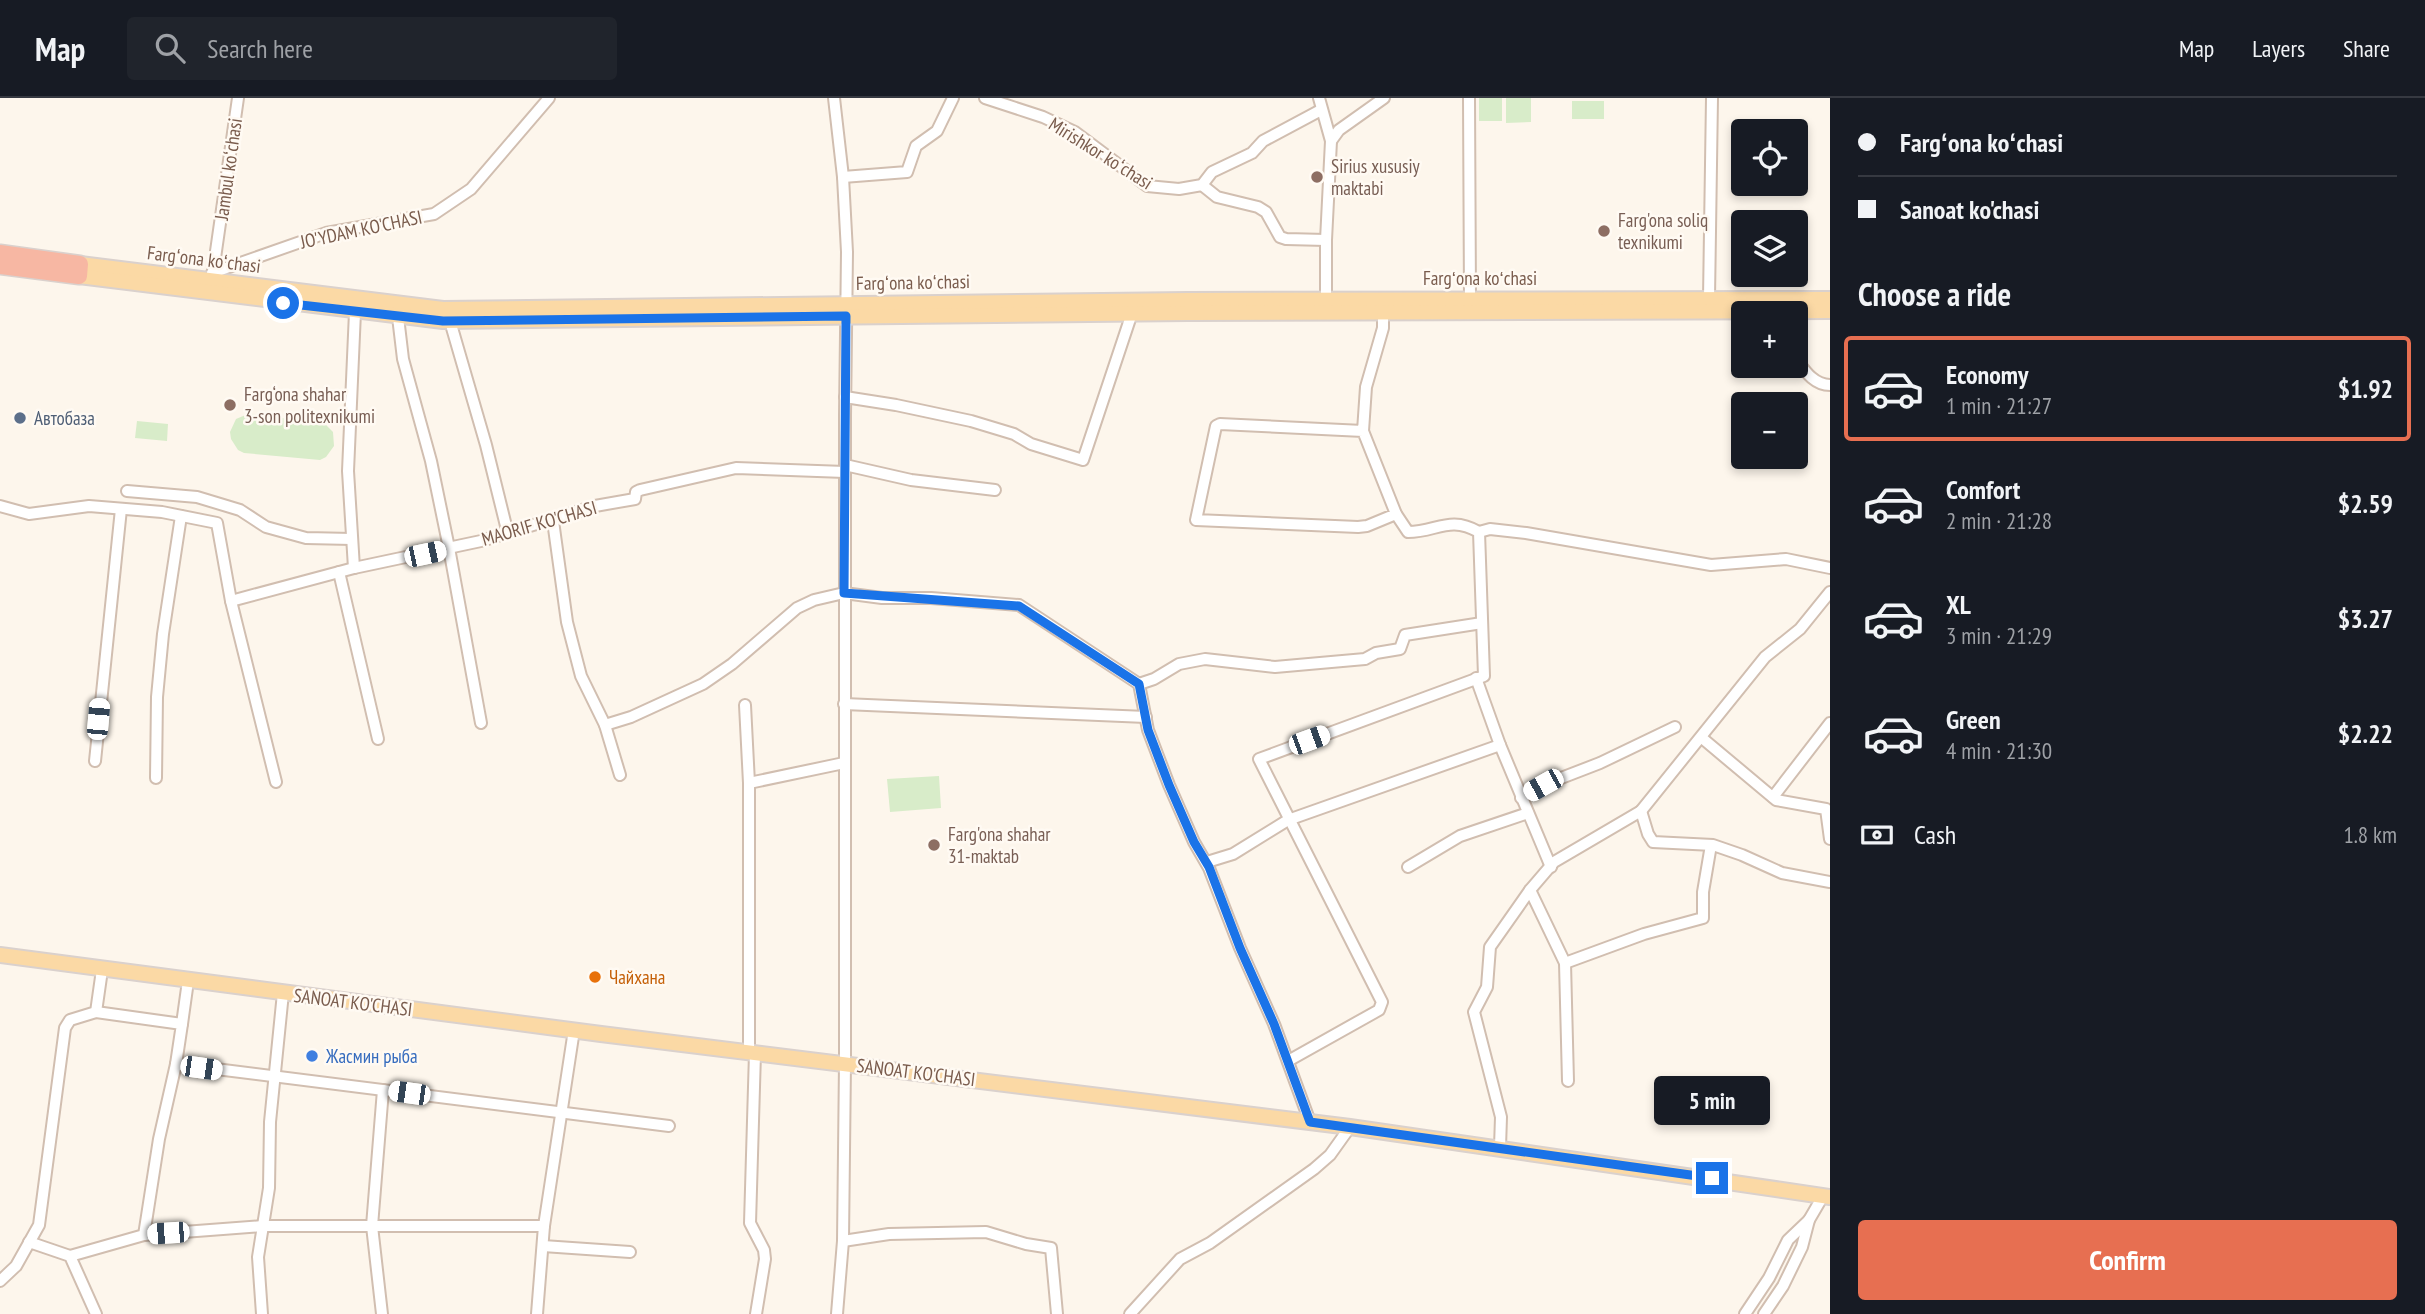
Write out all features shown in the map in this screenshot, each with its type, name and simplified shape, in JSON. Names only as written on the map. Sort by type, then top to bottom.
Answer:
[{"type":"highway","name":"Fargʻona koʻchasi","points":[[0,253],[80,270]]},
{"type":"highway","name":"Fargʻona koʻchasi","points":[[0,266],[80,270]]},
{"type":"main road","name":"Fargʻona koʻchasi","points":[[80,270],[212,277],[443,309],[1132,313],[1383,305],[1661,305],[1709,298],[1830,299]]},
{"type":"main road","name":"Fargʻona koʻchasi","points":[[80,270],[355,312],[450,321],[1326,299],[1383,305],[1470,299],[1731,309]]},
{"type":"main road","name":"Fargʻona koʻchasi","points":[[1808,312],[1830,311]]},
{"type":"main road","name":"SANOAT KO'CHASI","points":[[0,956],[752,1053],[1350,1126],[1826,1196]]},
{"type":"street","name":"Jambul koʻchasi","points":[[212,277],[238,98]]},
{"type":"street","name":"JO'YDAM KO'CHASI","points":[[212,277],[326,233],[434,214],[471,189],[549,98]]},
{"type":"street","points":[[834,98],[843,177],[847,252],[844,593],[845,1063],[843,1241],[837,1314]]},
{"type":"street","points":[[843,177],[907,172],[916,146],[937,131],[953,98]]},
{"type":"street","name":"Mirishkor koʻchasi","points":[[985,98],[1043,117],[1074,132],[1147,186],[1202,186]]},
{"type":"street","points":[[1331,141],[1339,130],[1384,98]]},
{"type":"street","points":[[1469,98],[1470,299]]},
{"type":"street","points":[[1709,298],[1712,98]]},
{"type":"street","points":[[1326,240],[1280,237],[1266,212],[1258,207],[1217,197],[1202,186],[1212,172],[1252,153],[1263,141],[1320,104],[1331,141],[1326,299]]},
{"type":"street","points":[[1383,305],[1380,343],[1366,387],[1363,431],[1396,514],[1408,532],[1454,523],[1467,525],[1479,532],[1490,529],[1527,533],[1712,565],[1786,559],[1830,568]]},
{"type":"street","points":[[354,568],[348,471],[355,312]]},
{"type":"street","points":[[845,397],[971,421],[1083,460],[1132,313]]},
{"type":"street","points":[[398,317],[403,359],[430,461],[449,548],[481,723]]},
{"type":"street","points":[[450,321],[486,445],[508,534]]},
{"type":"street","points":[[1808,375],[1822,385],[1830,385]]},
{"type":"street","points":[[1363,431],[1220,424],[1216,426],[1196,520],[1358,527],[1396,514]]},
{"type":"street","name":"MAORIF KO'CHASI","points":[[231,601],[354,568],[508,534],[595,506],[635,499],[636,492],[640,490],[736,468],[845,468],[911,480],[995,490]]},
{"type":"street","points":[[127,491],[197,497],[240,510],[265,527],[306,538],[352,539]]},
{"type":"street","points":[[0,506],[29,514],[89,506],[181,516],[217,523],[231,601],[276,782]]},
{"type":"street","points":[[95,761],[121,509]]},
{"type":"street","points":[[156,778],[157,697],[163,634],[181,516]]},
{"type":"street","points":[[553,521],[567,622],[581,676],[606,725],[620,775]]},
{"type":"street","points":[[1288,1061],[1379,1010],[1382,1002],[1310,855],[1289,820],[1259,759],[1483,676],[1479,532]]},
{"type":"street","points":[[339,572],[378,739]]},
{"type":"street","points":[[1500,1147],[1501,1117],[1474,1012],[1487,987],[1490,947],[1530,890],[1550,867],[1576,848],[1641,811],[1765,657],[1800,629],[1830,592]]},
{"type":"street","points":[[606,725],[631,717],[703,684],[732,664],[797,608],[814,600],[844,593],[1019,606],[1139,684],[1146,717],[1169,785],[1194,842],[1206,862],[1288,1061],[1310,1122]]},
{"type":"street","points":[[1139,684],[1154,679],[1179,664],[1205,659],[1275,667],[1365,659],[1376,653],[1400,649],[1405,635],[1482,623]]},
{"type":"street","points":[[1476,678],[1550,867]]},
{"type":"street","points":[[745,705],[749,783],[752,1053],[750,1223],[764,1250],[765,1259],[756,1314]]},
{"type":"street","points":[[844,705],[1146,717]]},
{"type":"street","points":[[1773,797],[1830,723]]},
{"type":"street","points":[[1521,798],[1543,785],[1600,763],[1675,727]]},
{"type":"street","points":[[1702,738],[1773,797],[1826,809],[1830,839]]},
{"type":"street","points":[[1206,862],[1233,854],[1289,820],[1500,745]]},
{"type":"street","points":[[749,783],[844,764]]},
{"type":"street","points":[[1641,811],[1653,842],[1711,845],[1782,873],[1830,882]]},
{"type":"street","points":[[1408,867],[1460,836],[1528,813]]},
{"type":"street","points":[[1565,963],[1644,934],[1703,918],[1703,892],[1711,845]]},
{"type":"street","points":[[1530,890],[1565,963],[1568,1081]]},
{"type":"street","points":[[96,1013],[102,970]]},
{"type":"street","points":[[144,1235],[159,1139],[176,1064],[188,981]]},
{"type":"street","points":[[262,1314],[258,1256],[269,1188],[270,1122],[283,993]]},
{"type":"street","points":[[0,1281],[16,1266],[39,1225],[65,1028],[70,1020],[96,1013],[182,1024]]},
{"type":"street","points":[[537,1314],[544,1226],[575,1030]]},
{"type":"street","points":[[176,1064],[669,1126]]},
{"type":"street","points":[[382,1314],[372,1226],[383,1090]]},
{"type":"street","points":[[1130,1314],[1180,1259],[1209,1243],[1314,1169],[1330,1155],[1350,1126]]},
{"type":"street","points":[[1745,1314],[1769,1278],[1788,1240],[1809,1220],[1826,1196]]},
{"type":"street","points":[[1764,1314],[1783,1286],[1802,1247],[1809,1220]]},
{"type":"street","points":[[29,1242],[70,1256],[144,1235],[263,1226],[544,1226]]},
{"type":"street","points":[[843,1241],[889,1234],[986,1232],[1051,1248],[1057,1314]]},
{"type":"street","points":[[543,1246],[630,1252]]},
{"type":"street","points":[[70,1256],[96,1314]]},
{"type":"green space","points":[[1479,98],[1502,98],[1502,121],[1479,121]]},
{"type":"green space","points":[[1506,98],[1531,98],[1531,122],[1506,123]]},
{"type":"green space","points":[[1572,101],[1604,101],[1604,119],[1572,119]]},
{"type":"green space","points":[[248,414],[324,423],[333,432],[334,446],[326,457],[320,460],[244,453],[238,450],[230,432],[236,419]]},
{"type":"green space","points":[[137,421],[168,424],[167,441],[135,438]]},
{"type":"green space","points":[[939,776],[941,808],[890,812],[887,779]]},
{"type":"place","name":"Sirius xususiy maktabi","points":[[1317,177]]},
{"type":"place","name":"Farg'ona soliq texnikumi","points":[[1604,231]]},
{"type":"place","name":"Farg‘ona shahar 3-son politexnikumi","points":[[230,405]]},
{"type":"place","name":"Автобаза","points":[[20,418]]},
{"type":"place","name":"Farg'ona shahar 31-maktab","points":[[934,845]]},
{"type":"place","name":"Чайхана","points":[[595,977]]},
{"type":"place","name":"Жасмин рыба","points":[[312,1056]]},
{"type":"route","points":[[283,303],[443,321],[846,316],[844,593],[1019,606],[1139,684],[1148,730],[1169,785],[1194,842],[1209,867],[1240,948],[1274,1024],[1310,1122],[1712,1178]]}]
